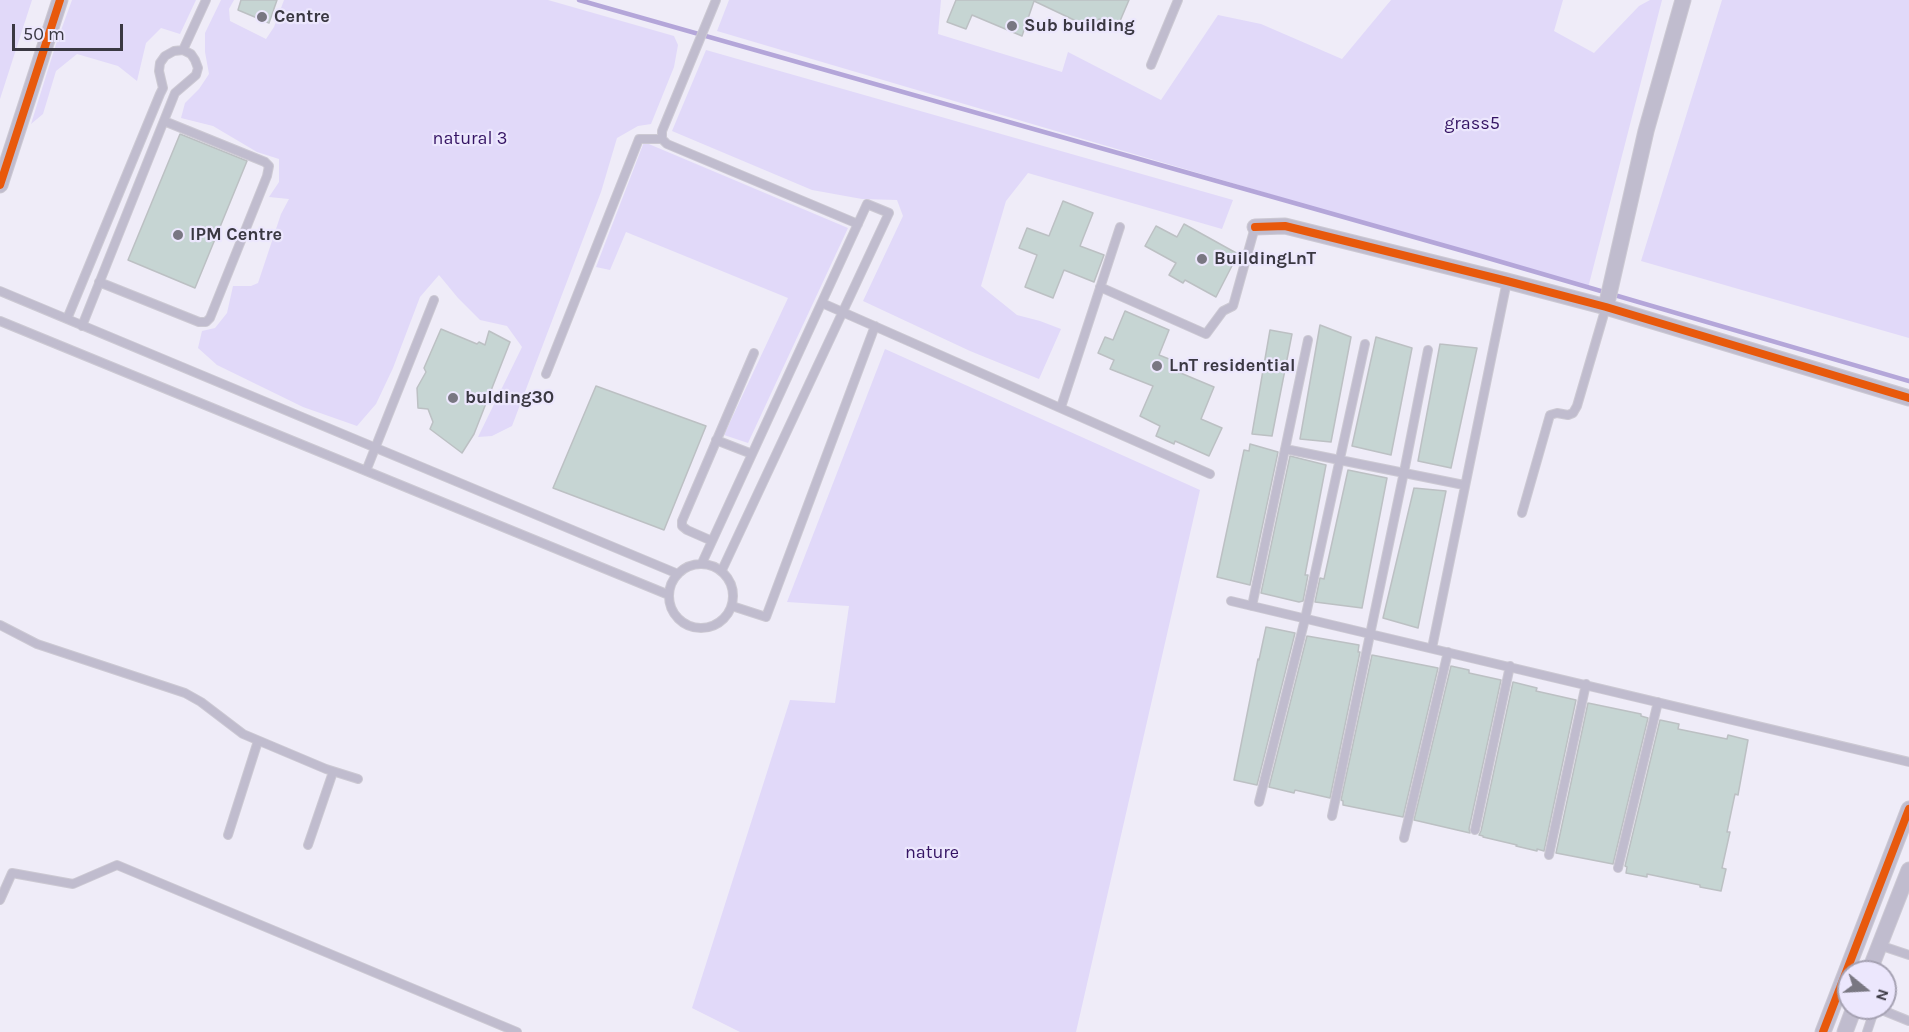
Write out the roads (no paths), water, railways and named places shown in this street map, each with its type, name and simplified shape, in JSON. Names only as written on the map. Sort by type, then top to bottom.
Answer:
[{"type":"street","points":[[0,185],[60,0]]},
{"type":"street","points":[[1606,307],[1646,130],[1683,0]]},
{"type":"street","points":[[1255,227],[1285,226],[1507,280],[1606,307],[1909,398]]},
{"type":"street","points":[[1823,1032],[1909,809]]},
{"type":"street","points":[[1874,960],[1906,889],[1909,870]]},
{"type":"lane","points":[[183,50],[206,0]]},
{"type":"lane","points":[[662,139],[662,131],[716,0]]},
{"type":"lane","points":[[1151,65],[1178,0]]},
{"type":"lane","points":[[67,319],[163,87],[159,71],[160,63],[165,56],[174,51],[183,50],[191,54],[195,60],[198,68],[196,75],[175,93],[82,326]]},
{"type":"lane","points":[[99,282],[199,322],[206,322],[210,318],[250,220],[269,166],[265,162],[164,121]]},
{"type":"lane","points":[[546,374],[637,141],[642,138],[662,139],[667,144],[858,224]]},
{"type":"lane","points":[[702,563],[867,204],[889,213],[722,570]]},
{"type":"lane","points":[[1061,407],[1120,227]]},
{"type":"lane","points":[[1100,287],[1206,334],[1223,311],[1233,306],[1255,227]]},
{"type":"lane","points":[[1432,648],[1507,280]]},
{"type":"lane","points":[[0,291],[678,574]]},
{"type":"lane","points":[[366,471],[434,300]]},
{"type":"lane","points":[[822,303],[1210,474]]},
{"type":"lane","points":[[1522,513],[1550,415],[1557,413],[1568,415],[1573,412],[1606,307]]},
{"type":"lane","points":[[0,321],[669,595]]},
{"type":"lane","points":[[732,606],[766,618],[875,326]]},
{"type":"lane","points":[[1252,606],[1308,340]]},
{"type":"lane","points":[[1259,802],[1305,619],[1365,344]]},
{"type":"lane","points":[[1332,816],[1428,350]]},
{"type":"lane","points":[[712,541],[687,530],[682,526],[682,521],[754,353]]},
{"type":"lane","points":[[716,440],[752,454]]},
{"type":"lane","points":[[1285,449],[1464,485]]},
{"type":"lane","points":[[702,563],[722,570],[733,590],[732,606],[723,621],[702,628],[691,627],[681,622],[670,605],[669,595],[670,585],[683,569],[692,564],[702,563]]},
{"type":"lane","points":[[1231,601],[1909,762]]},
{"type":"lane","points":[[0,625],[37,644],[185,693],[201,702],[243,734],[333,772],[358,778]]},
{"type":"lane","points":[[1404,838],[1448,652]]},
{"type":"lane","points":[[1475,830],[1510,666]]},
{"type":"lane","points":[[1549,855],[1586,684]]},
{"type":"lane","points":[[1618,868],[1658,702]]},
{"type":"lane","points":[[228,835],[258,741]]},
{"type":"lane","points":[[308,845],[333,772]]},
{"type":"lane","points":[[0,900],[12,873],[73,884],[117,865],[517,1032]]},
{"type":"lane","points":[[1880,945],[1909,955]]},
{"type":"waterway","points":[[579,0],[1481,256],[1909,381]]},
{"type":"place","name":"Centre","points":[[262,17]]},
{"type":"place","name":"Sub building","points":[[1012,26]]},
{"type":"place","name":"IPM Centre","points":[[178,235]]},
{"type":"place","name":"BuildingLnT","points":[[1202,259]]},
{"type":"place","name":"LnT residential","points":[[1157,366]]},
{"type":"place","name":"bulding30","points":[[453,398]]},
{"type":"park label","name":"grass5","points":[[1472,124]]},
{"type":"park label","name":"natural 3","points":[[470,139]]},
{"type":"park label","name":"nature","points":[[932,853]]}]
